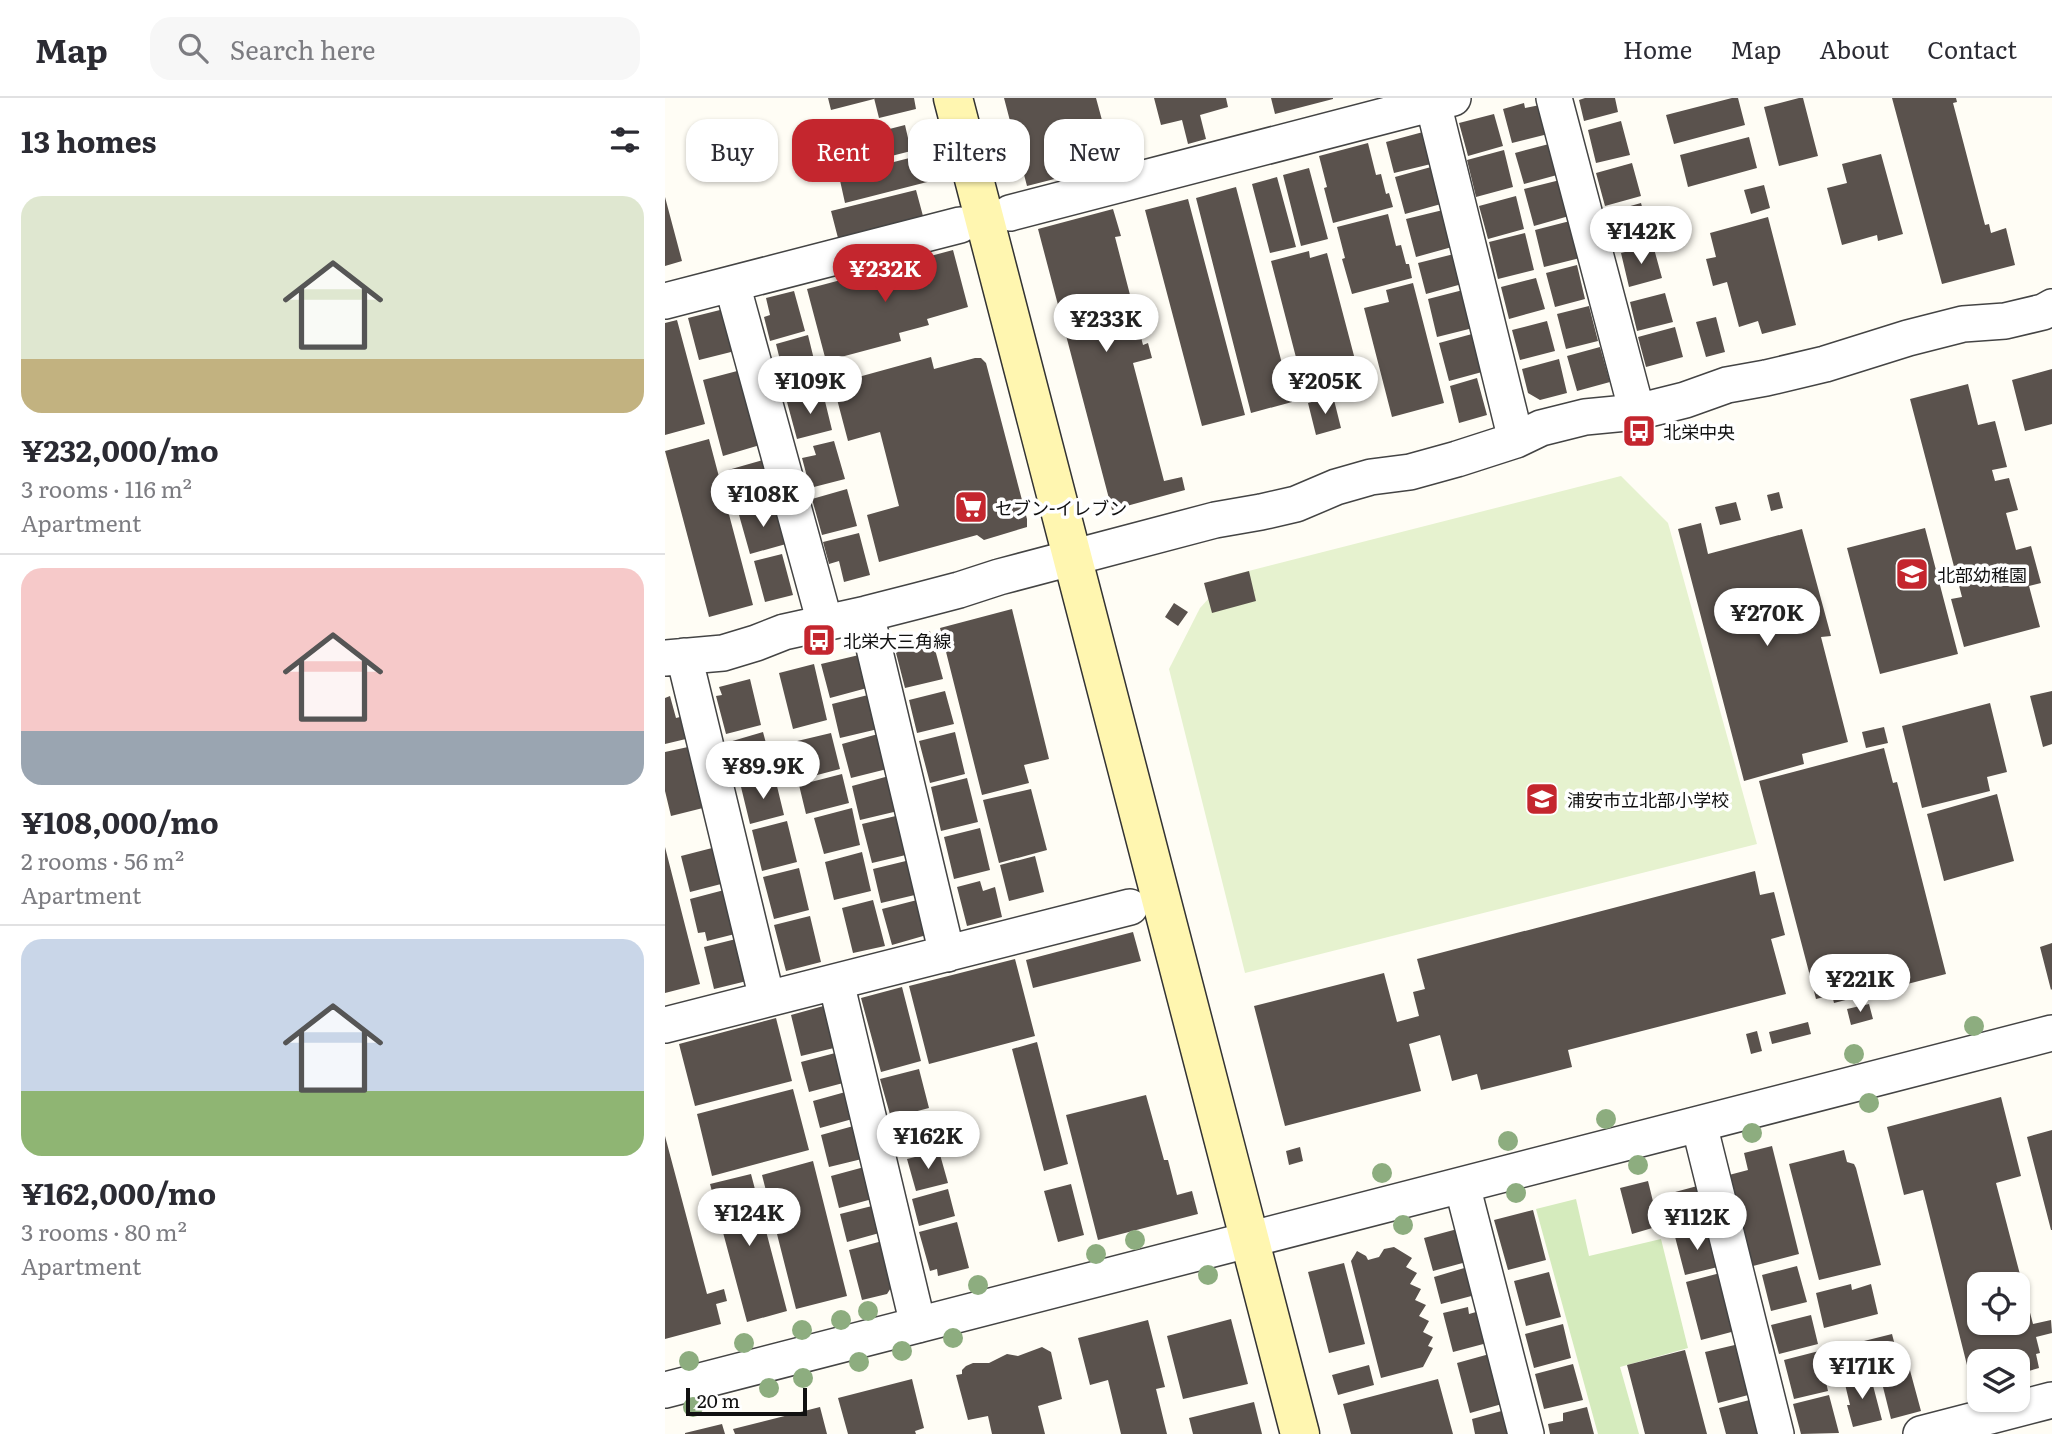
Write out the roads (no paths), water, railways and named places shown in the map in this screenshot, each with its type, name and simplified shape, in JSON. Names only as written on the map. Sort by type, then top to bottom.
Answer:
[{"type":"street","points":[[953,98],[1300,1434]]},
{"type":"street","points":[[1554,98],[1637,412]]},
{"type":"street","points":[[1010,212],[1443,101],[1516,440]]},
{"type":"street","points":[[665,301],[960,225]]},
{"type":"street","points":[[732,284],[825,623]]},
{"type":"street","points":[[767,999],[674,657],[723,653],[784,632],[866,614],[1215,520],[1296,504],[1336,487],[1371,477],[1434,466],[1516,440],[1541,428],[1585,417],[1637,412],[1685,400],[1727,385],[1825,364],[1963,324],[2005,321],[2043,312],[2052,307]]},
{"type":"street","points":[[866,614],[947,954]]},
{"type":"street","points":[[665,1026],[1131,906]]},
{"type":"street","points":[[836,982],[918,1325]]},
{"type":"street","points":[[665,1391],[2052,1032]]},
{"type":"street","points":[[1699,1124],[1776,1434]]},
{"type":"street","points":[[1462,1185],[1527,1434]]},
{"type":"street","points":[[1921,1434],[2052,1401]]},
{"type":"place","name":"北栄中央","points":[[1639,431]]},
{"type":"place","name":"セブン-イレブン","points":[[971,507]]},
{"type":"place","name":"北部幼稚園","points":[[1912,574]]},
{"type":"place","name":"北栄大三角線","points":[[819,640]]},
{"type":"place","name":"浦安市立北部小学校","points":[[1542,799]]}]
